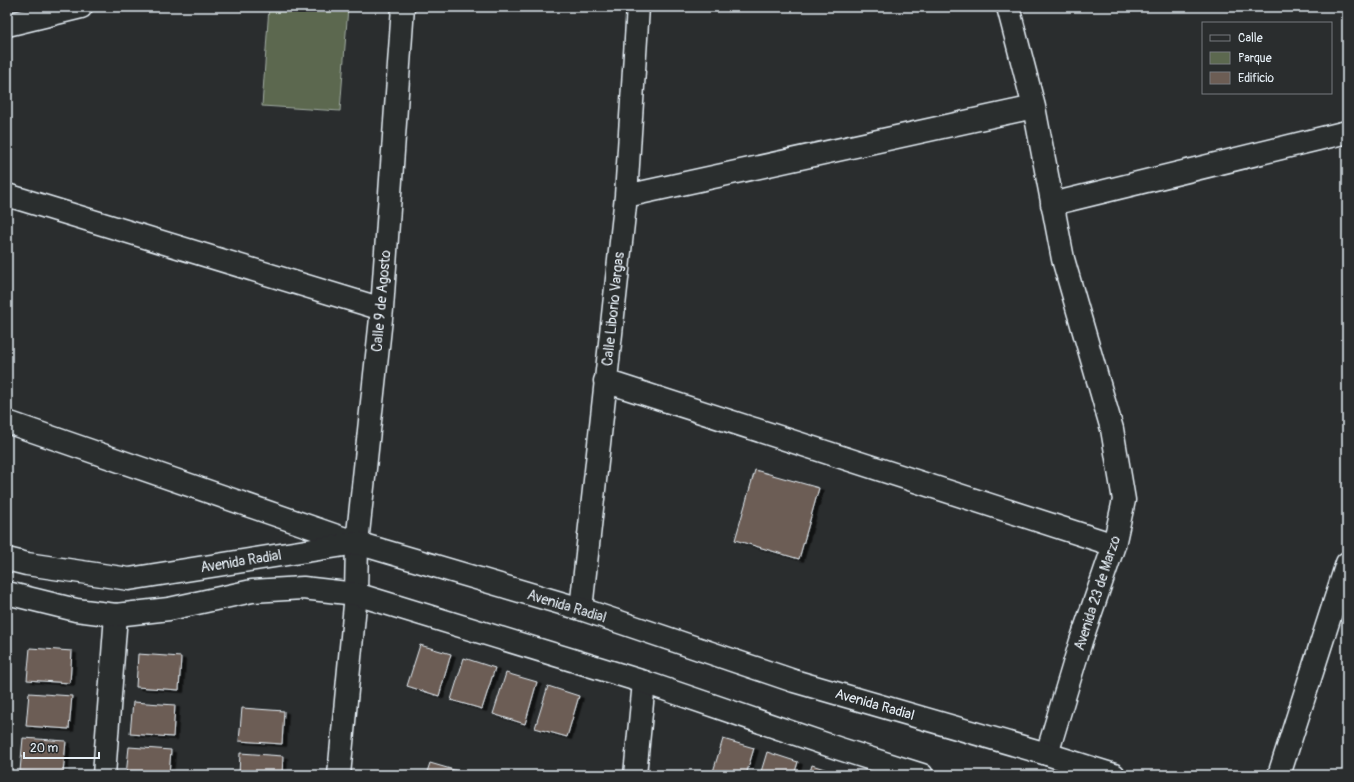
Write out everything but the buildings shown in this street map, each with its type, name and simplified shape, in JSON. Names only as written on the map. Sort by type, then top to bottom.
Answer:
[{"type":"street","points":[[7,25],[81,7]]},
{"type":"street","name":"Calle 9 de Agosto","points":[[339,775],[356,594],[357,543],[382,309],[403,7]]},
{"type":"street","name":"Calle Liborio Vargas","points":[[581,609],[626,196],[638,7]]},
{"type":"street","name":"Avenida 23 de Marzo","points":[[1008,7],[1034,107],[1063,259],[1112,429],[1124,500],[1114,545],[1047,754]]},
{"type":"street","points":[[626,196],[1034,107]]},
{"type":"street","points":[[1052,204],[1347,132]]},
{"type":"street","points":[[7,195],[382,309]]},
{"type":"street","points":[[605,381],[1114,545]]},
{"type":"street","points":[[7,422],[357,543]]},
{"type":"street","name":"Avenida Radial","points":[[7,559],[27,564],[129,579],[357,543],[581,609],[794,681],[1047,754],[1114,775]]},
{"type":"street","points":[[1279,775],[1347,563]]},
{"type":"street","points":[[7,593],[76,610],[116,616],[169,609],[252,591],[303,588],[356,594],[644,682],[837,748],[922,775]]},
{"type":"street","points":[[104,775],[116,616]]},
{"type":"street","points":[[635,775],[644,682]]},
{"type":"green space","points":[[269,7],[348,7],[340,111],[262,106]]}]
